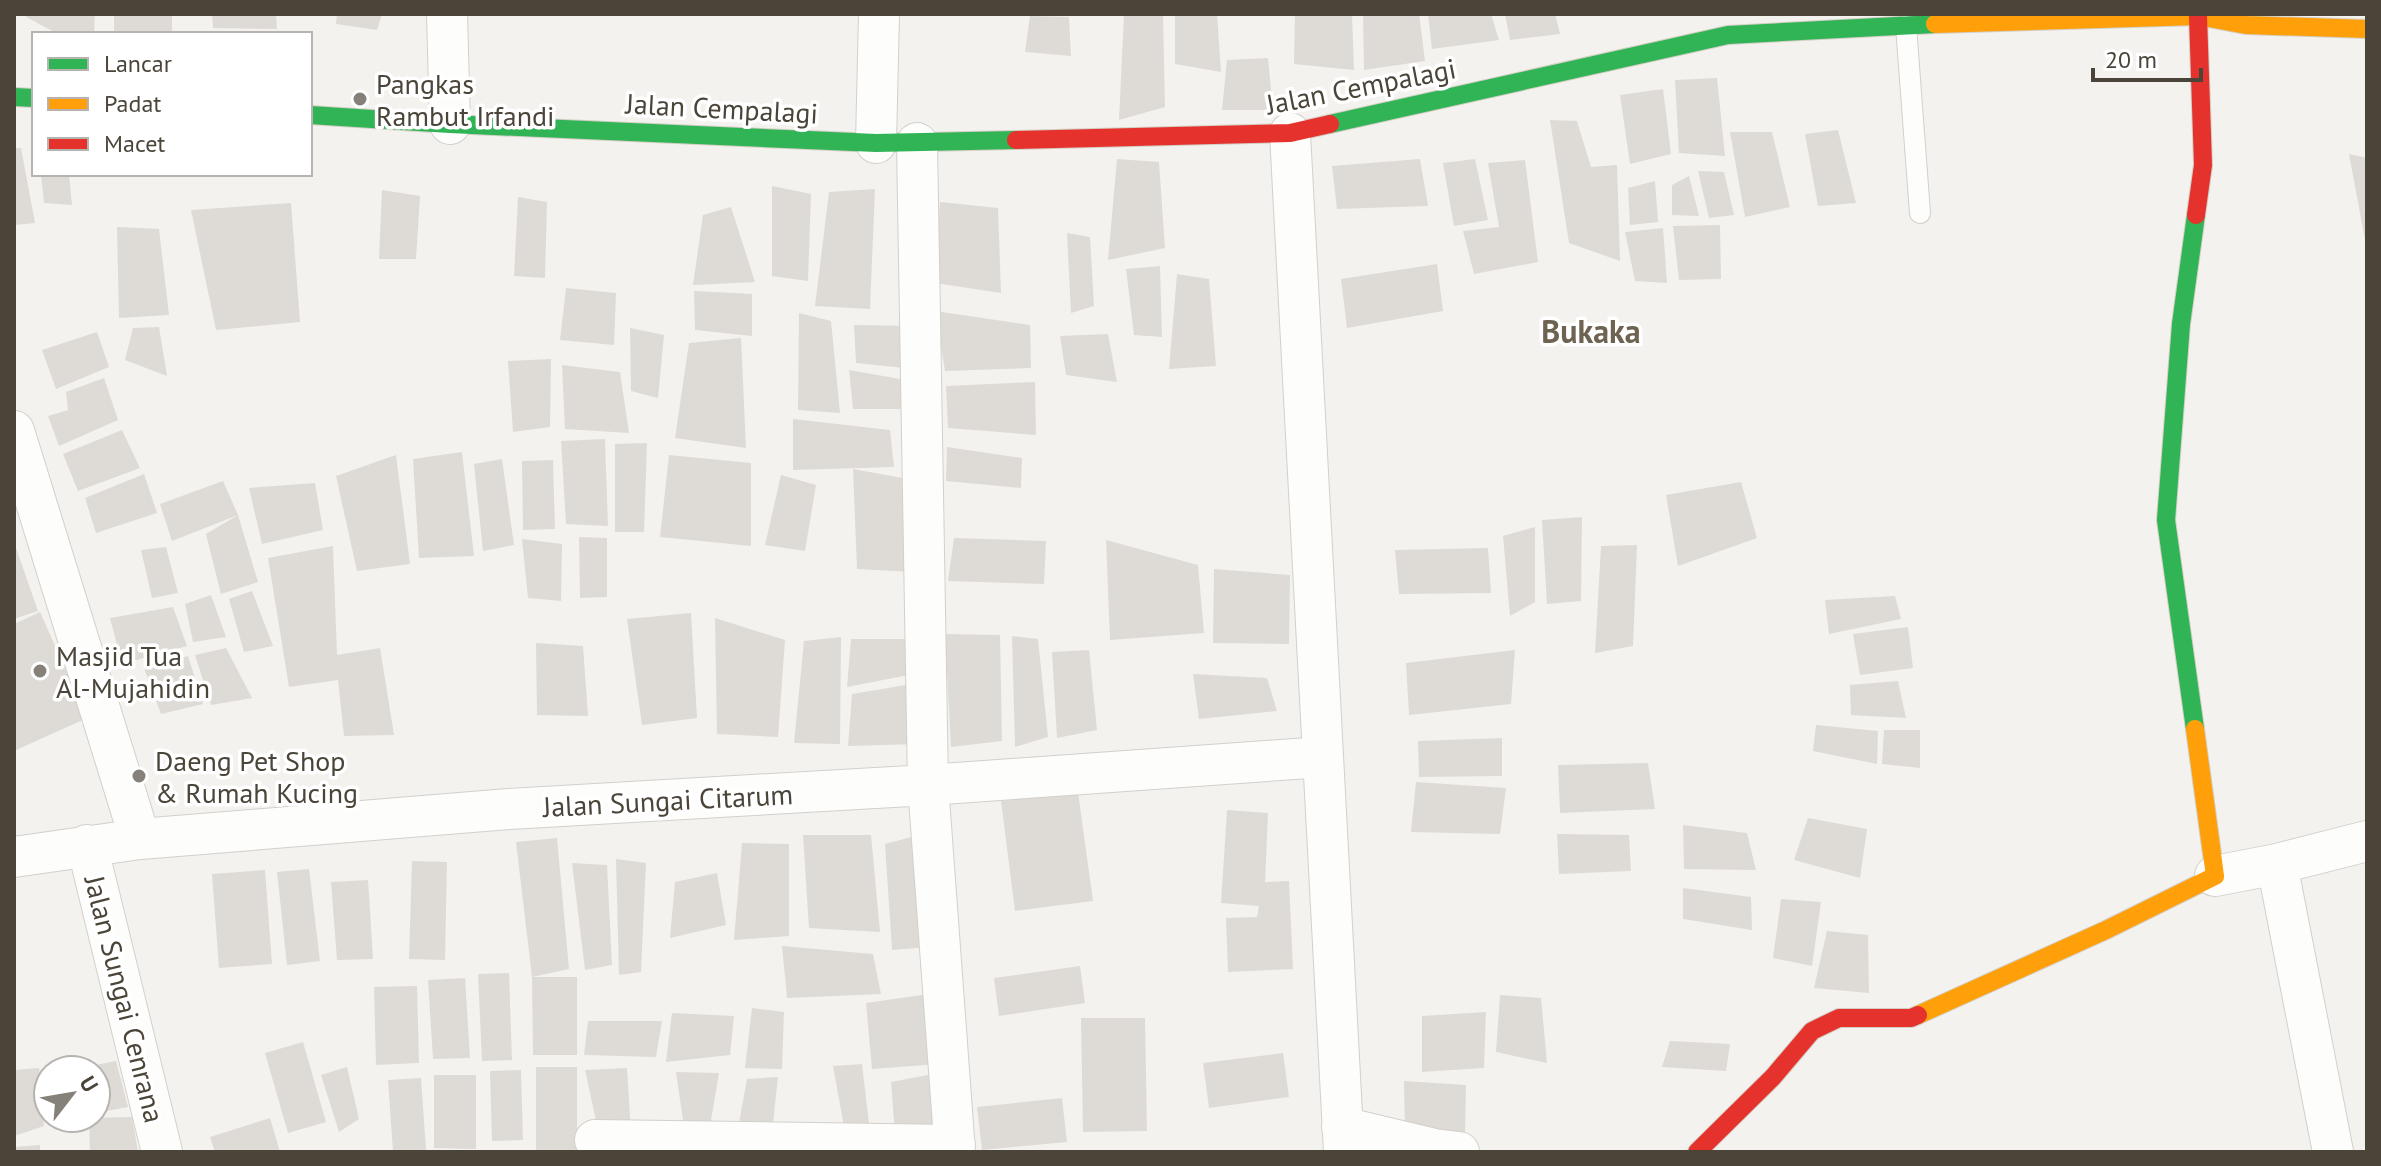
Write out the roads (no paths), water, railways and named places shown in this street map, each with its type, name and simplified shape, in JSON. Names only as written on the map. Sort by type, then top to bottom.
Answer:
[{"type":"street","points":[[447,14],[450,124]]},
{"type":"street","points":[[876,143],[879,14]]},
{"type":"street","points":[[2198,16],[2203,165],[2181,324],[2166,520],[2215,876]]},
{"type":"street","name":"Jalan Cempalagi","points":[[312,115],[876,143],[1290,133],[1726,25],[1906,26],[1979,18],[2198,16],[2246,25],[2367,29]]},
{"type":"street","points":[[1290,133],[1343,1140],[1459,1152]]},
{"type":"street","points":[[595,1140],[955,1148],[928,785],[917,143]]},
{"type":"street","points":[[14,431],[140,839]]},
{"type":"street","name":"Jalan Sungai Citarum","points":[[14,857],[140,839],[509,809],[928,785],[1323,757]]},
{"type":"street","points":[[1697,1152],[1773,1077],[1812,1031],[1839,1018],[1911,1018],[2106,930],[2215,876],[2367,841]]},
{"type":"street","name":"Jalan Sungai Cenrana","points":[[87,845],[162,1152]]},
{"type":"street","points":[[2277,864],[2333,1152]]},
{"type":"lane","points":[[1906,26],[1920,213]]},
{"type":"place","name":"Pangkas Rambut Irfandi","points":[[360,99]]},
{"type":"place","name":"Masjid Tua Al-Mujahidin","points":[[40,671]]},
{"type":"place","name":"Daeng Pet Shop & Rumah Kucing","points":[[139,776]]},
{"type":"district","name":"Bukaka","points":[[1591,331]]}]
